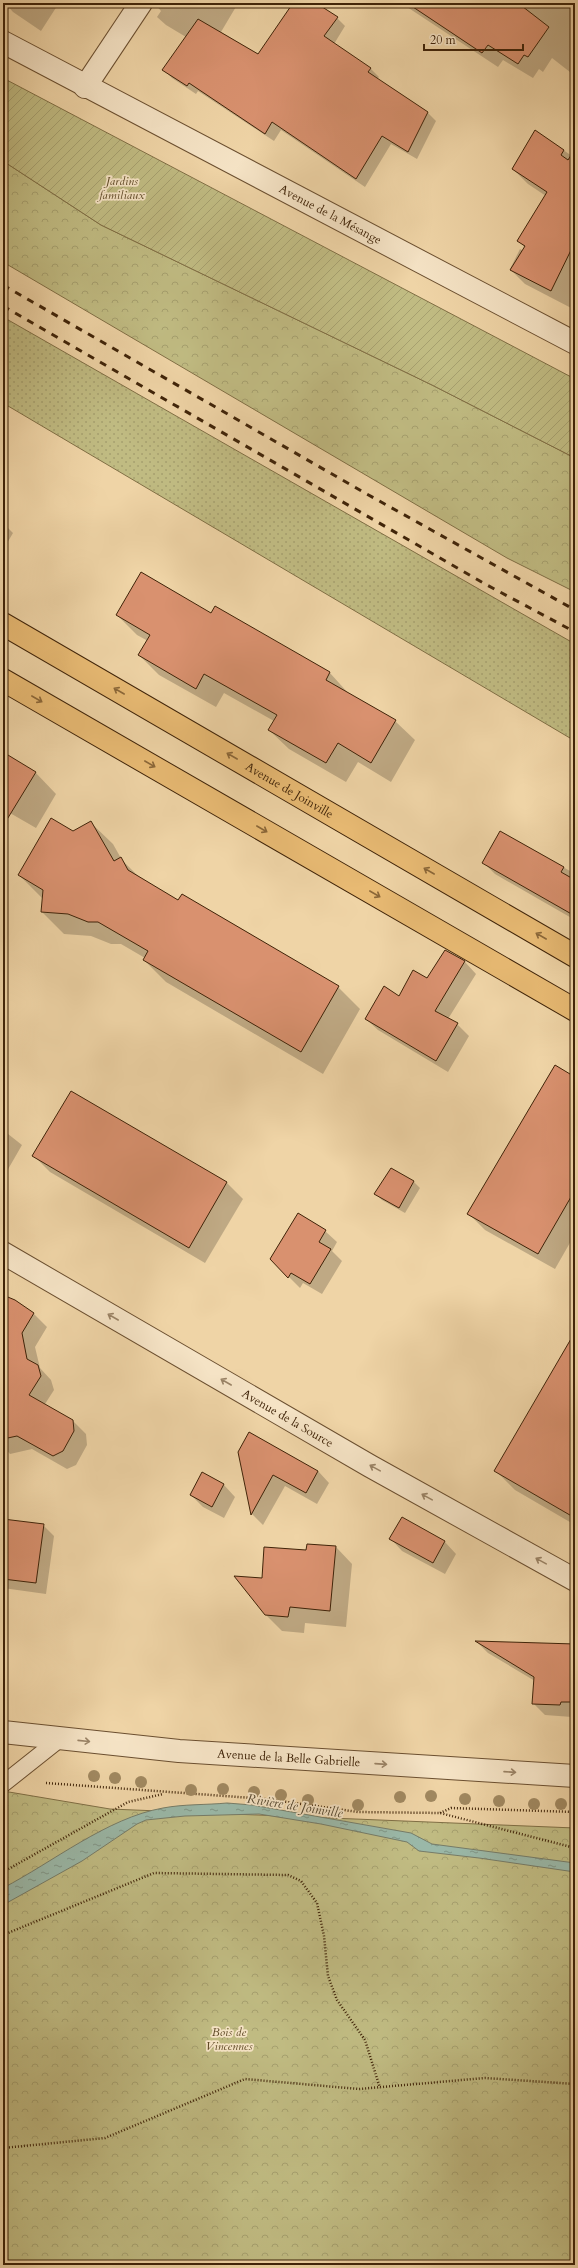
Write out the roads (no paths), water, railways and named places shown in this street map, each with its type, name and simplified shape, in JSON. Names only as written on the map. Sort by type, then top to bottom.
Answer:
[{"type":"main road","name":"Avenue de Joinville","points":[[3,624],[575,956]]},
{"type":"main road","points":[[3,680],[575,1010]]},
{"type":"street","points":[[85,87],[141,3]]},
{"type":"street","name":"Avenue de la Mésange","points":[[3,42],[85,87],[575,343]]},
{"type":"street","name":"Avenue de la Source","points":[[3,1253],[364,1462],[575,1580]]},
{"type":"street","name":"Avenue de la Belle Gabrielle","points":[[3,1732],[179,1751],[575,1776]]},
{"type":"lane","points":[[7,1782],[61,1738]]},
{"type":"water","points":[[227,1803],[252,1805],[411,1833],[432,1844],[575,1863],[575,1872],[419,1851],[407,1842],[321,1824],[259,1814],[185,1816],[146,1820],[137,1824],[82,1861],[3,1905],[3,1888],[81,1842],[121,1821],[142,1813],[163,1808]]},
{"type":"railway","points":[[3,285],[365,493],[575,610]]},
{"type":"railway","points":[[3,306],[485,584],[575,632]]},
{"type":"park label","name":"Jardins familiaux","points":[[122,188]]},
{"type":"park label","name":"Bois de Vincennes","points":[[229,2039]]},
{"type":"water label","name":"Rivière de Joinville","points":[[295,1805]]}]
